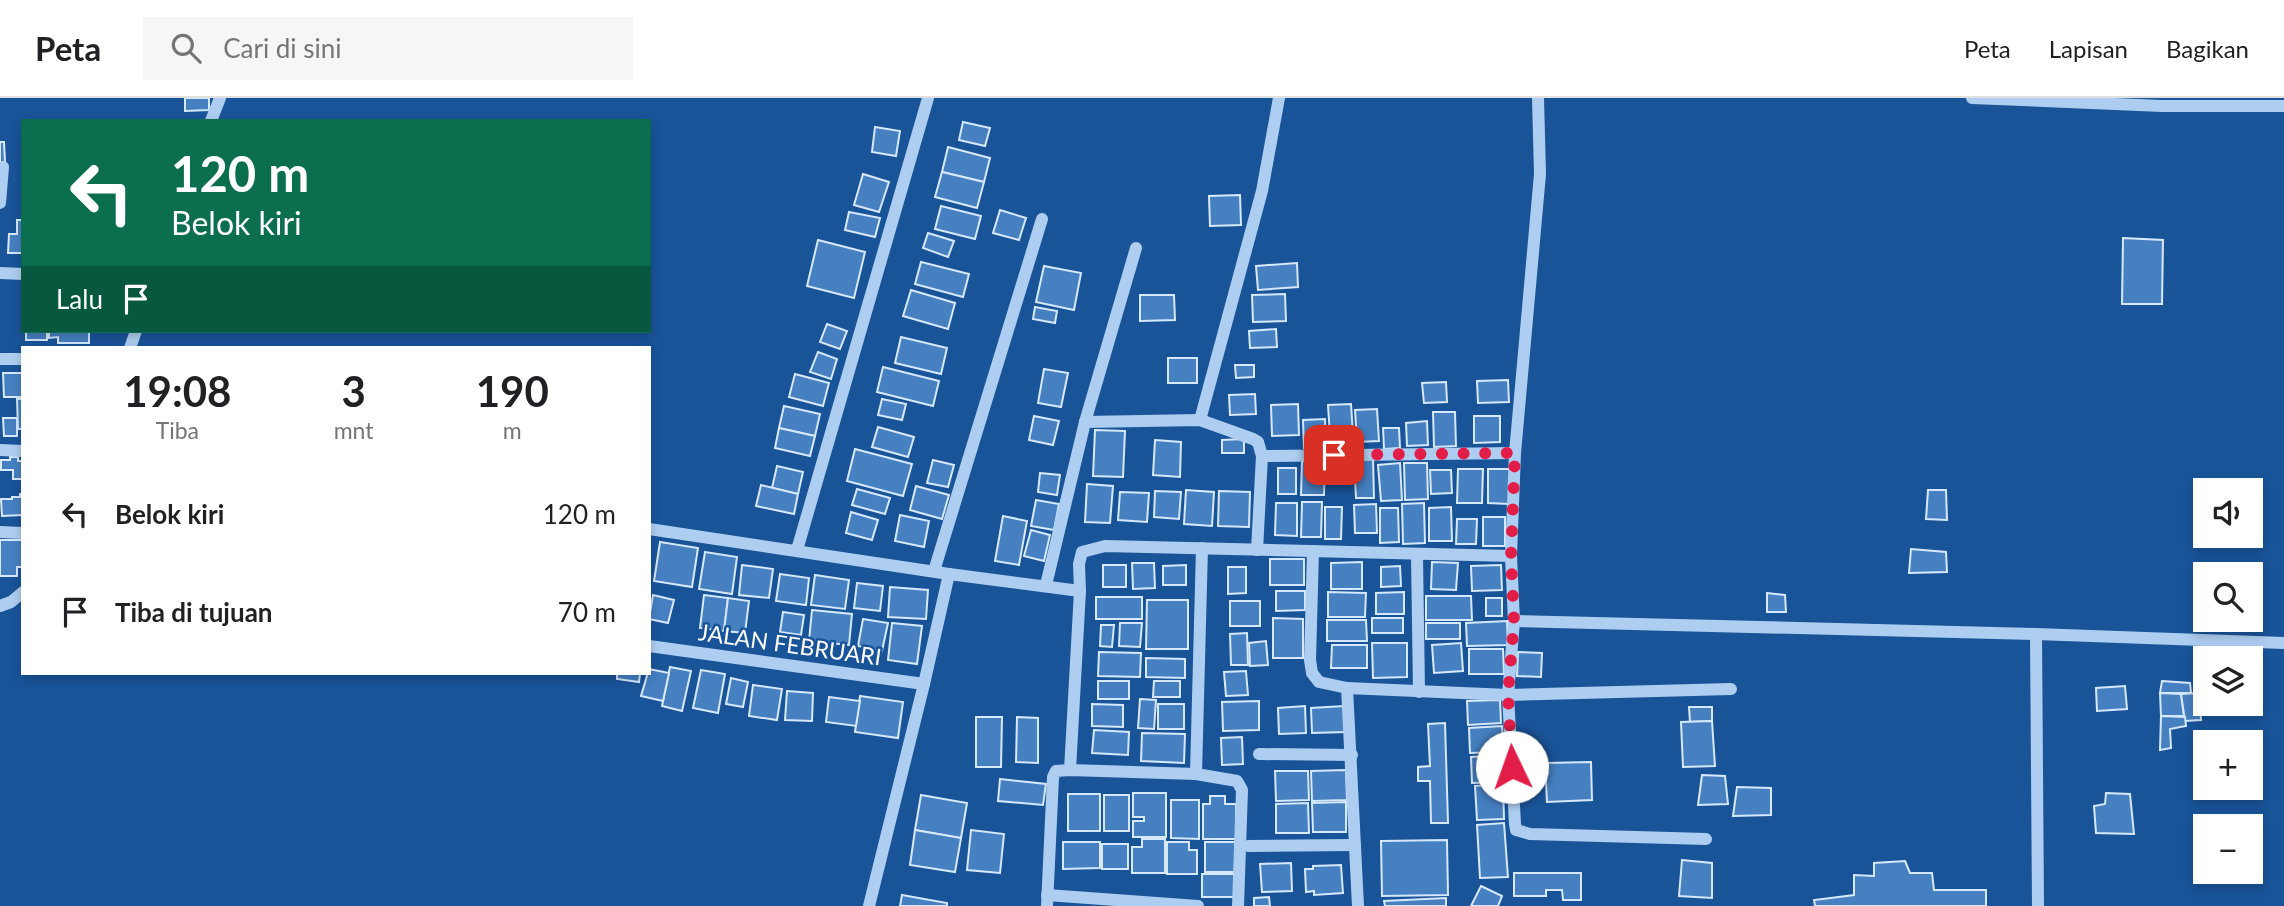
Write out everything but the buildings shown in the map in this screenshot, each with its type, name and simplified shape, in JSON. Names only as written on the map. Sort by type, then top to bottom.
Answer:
[{"type":"street","points":[[212,119],[220,98]]},
{"type":"street","points":[[797,550],[928,98]]},
{"type":"street","points":[[1200,420],[1262,191],[1279,98]]},
{"type":"street","points":[[1538,98],[1540,174],[1515,453],[1511,556],[1514,621],[1508,695],[1516,830],[1530,834],[1706,839]]},
{"type":"street","points":[[1972,98],[2162,106],[2284,106]]},
{"type":"street","points":[[0,203],[3,167]]},
{"type":"street","points":[[934,571],[1042,219]]},
{"type":"street","points":[[1046,585],[1085,422],[1136,248]]},
{"type":"street","points":[[0,273],[21,274]]},
{"type":"street","points":[[0,359],[21,359]]},
{"type":"street","points":[[1085,422],[1200,420],[1258,442],[1262,456],[1257,550]]},
{"type":"street","points":[[0,450],[21,451]]},
{"type":"street","points":[[1262,456],[1515,453]]},
{"type":"street","points":[[651,529],[1080,591]]},
{"type":"street","points":[[0,532],[21,533]]},
{"type":"street","points":[[1070,770],[1080,591],[1079,564],[1082,552],[1105,546],[1511,556]]},
{"type":"street","points":[[1196,774],[1202,548]]},
{"type":"street","points":[[1313,551],[1310,660],[1312,673],[1319,682],[1347,688],[1508,695],[1731,690]]},
{"type":"street","points":[[1416,555],[1419,692]]},
{"type":"street","points":[[869,906],[949,574]]},
{"type":"street","points":[[0,606],[11,602],[21,594]]},
{"type":"street","points":[[1514,621],[2284,643]]},
{"type":"street","points":[[2036,634],[2038,906]]},
{"type":"street","name":"JALAN FEBRUARI","points":[[651,646],[924,684]]},
{"type":"street","points":[[1347,688],[1358,906]]},
{"type":"street","points":[[1258,754],[1352,755]]},
{"type":"street","points":[[1198,906],[1047,900],[1054,774],[1059,770],[1070,770],[1196,774],[1232,779],[1242,790],[1238,906]]},
{"type":"street","points":[[1248,846],[1355,845]]},
{"type":"route","points":[[1334,455],[1515,453],[1511,556],[1514,621],[1508,695],[1512,767]]}]
